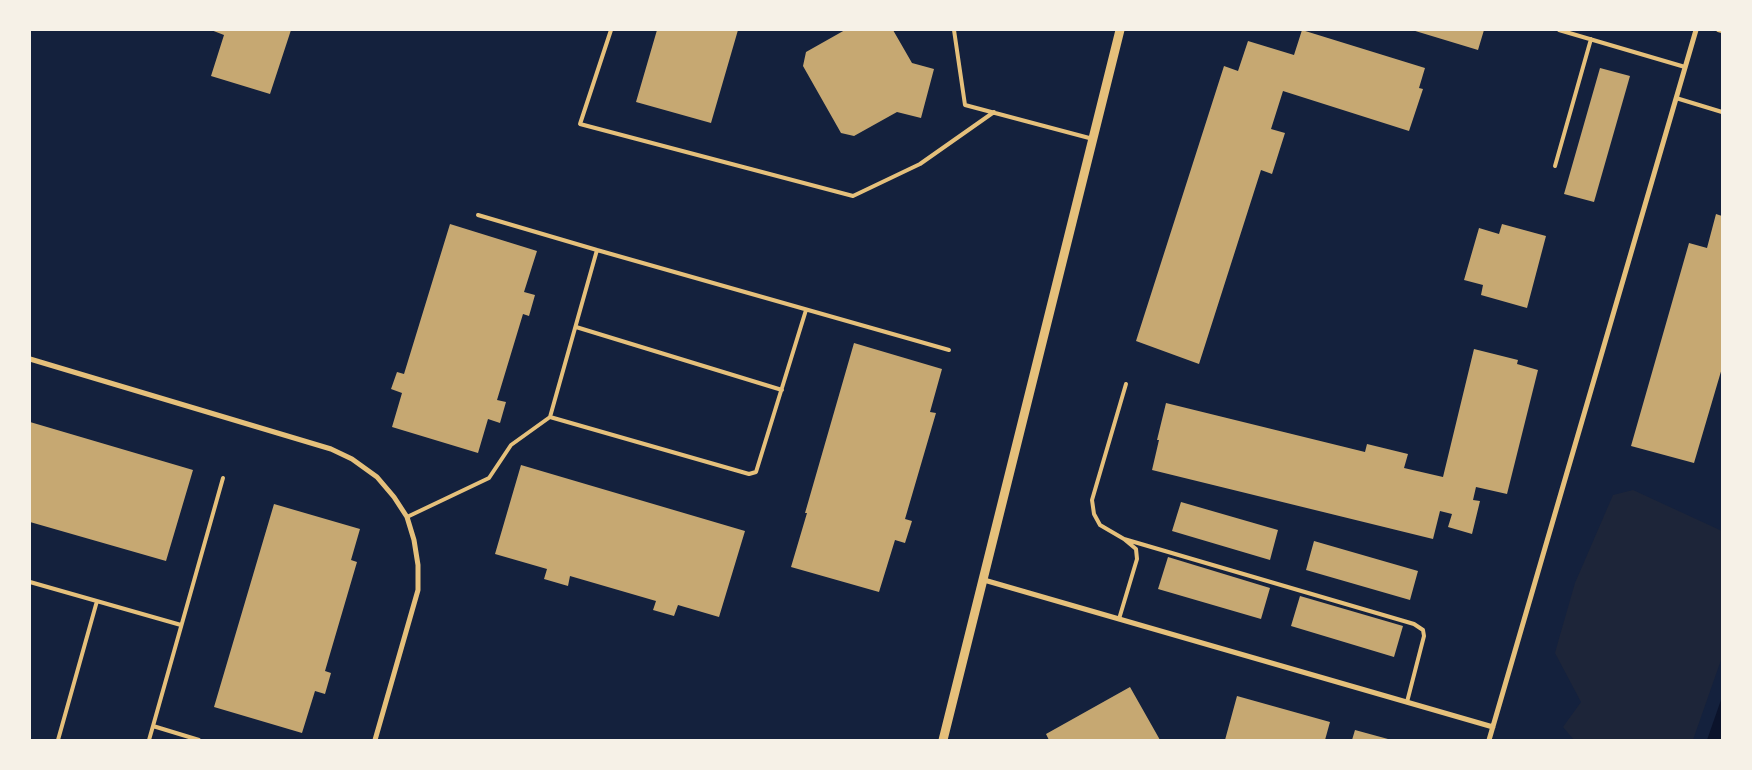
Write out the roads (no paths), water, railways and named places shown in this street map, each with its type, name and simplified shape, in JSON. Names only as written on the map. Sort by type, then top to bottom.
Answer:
[{"type":"street","points":[[943,740],[1120,30]]},
{"type":"street","points":[[1489,740],[1696,30]]},
{"type":"street","points":[[30,359],[331,449],[352,459],[376,477],[394,497],[407,517],[414,540],[418,565],[418,590],[375,740]]},
{"type":"street","points":[[984,580],[1493,726]]},
{"type":"lane","points":[[611,30],[580,124],[853,196],[920,164],[994,112]]},
{"type":"lane","points":[[954,30],[965,105],[1093,139]]},
{"type":"lane","points":[[1558,30],[1685,67]]},
{"type":"lane","points":[[1718,30],[1722,31]]},
{"type":"lane","points":[[1555,166],[1591,40]]},
{"type":"lane","points":[[1676,98],[1722,112]]},
{"type":"lane","points":[[478,215],[949,350]]},
{"type":"lane","points":[[407,517],[489,478],[511,445],[550,417],[597,250]]},
{"type":"lane","points":[[550,417],[750,474],[756,472],[806,310]]},
{"type":"lane","points":[[576,327],[782,390]]},
{"type":"lane","points":[[1119,619],[1137,559],[1136,549],[1124,539],[1100,525],[1094,514],[1092,500],[1126,384]]},
{"type":"lane","points":[[149,740],[223,478]]},
{"type":"lane","points":[[1124,539],[1414,624],[1423,630],[1424,636],[1407,702]]},
{"type":"lane","points":[[30,582],[181,625]]},
{"type":"lane","points":[[58,740],[97,601]]},
{"type":"lane","points":[[153,726],[199,740]]}]
